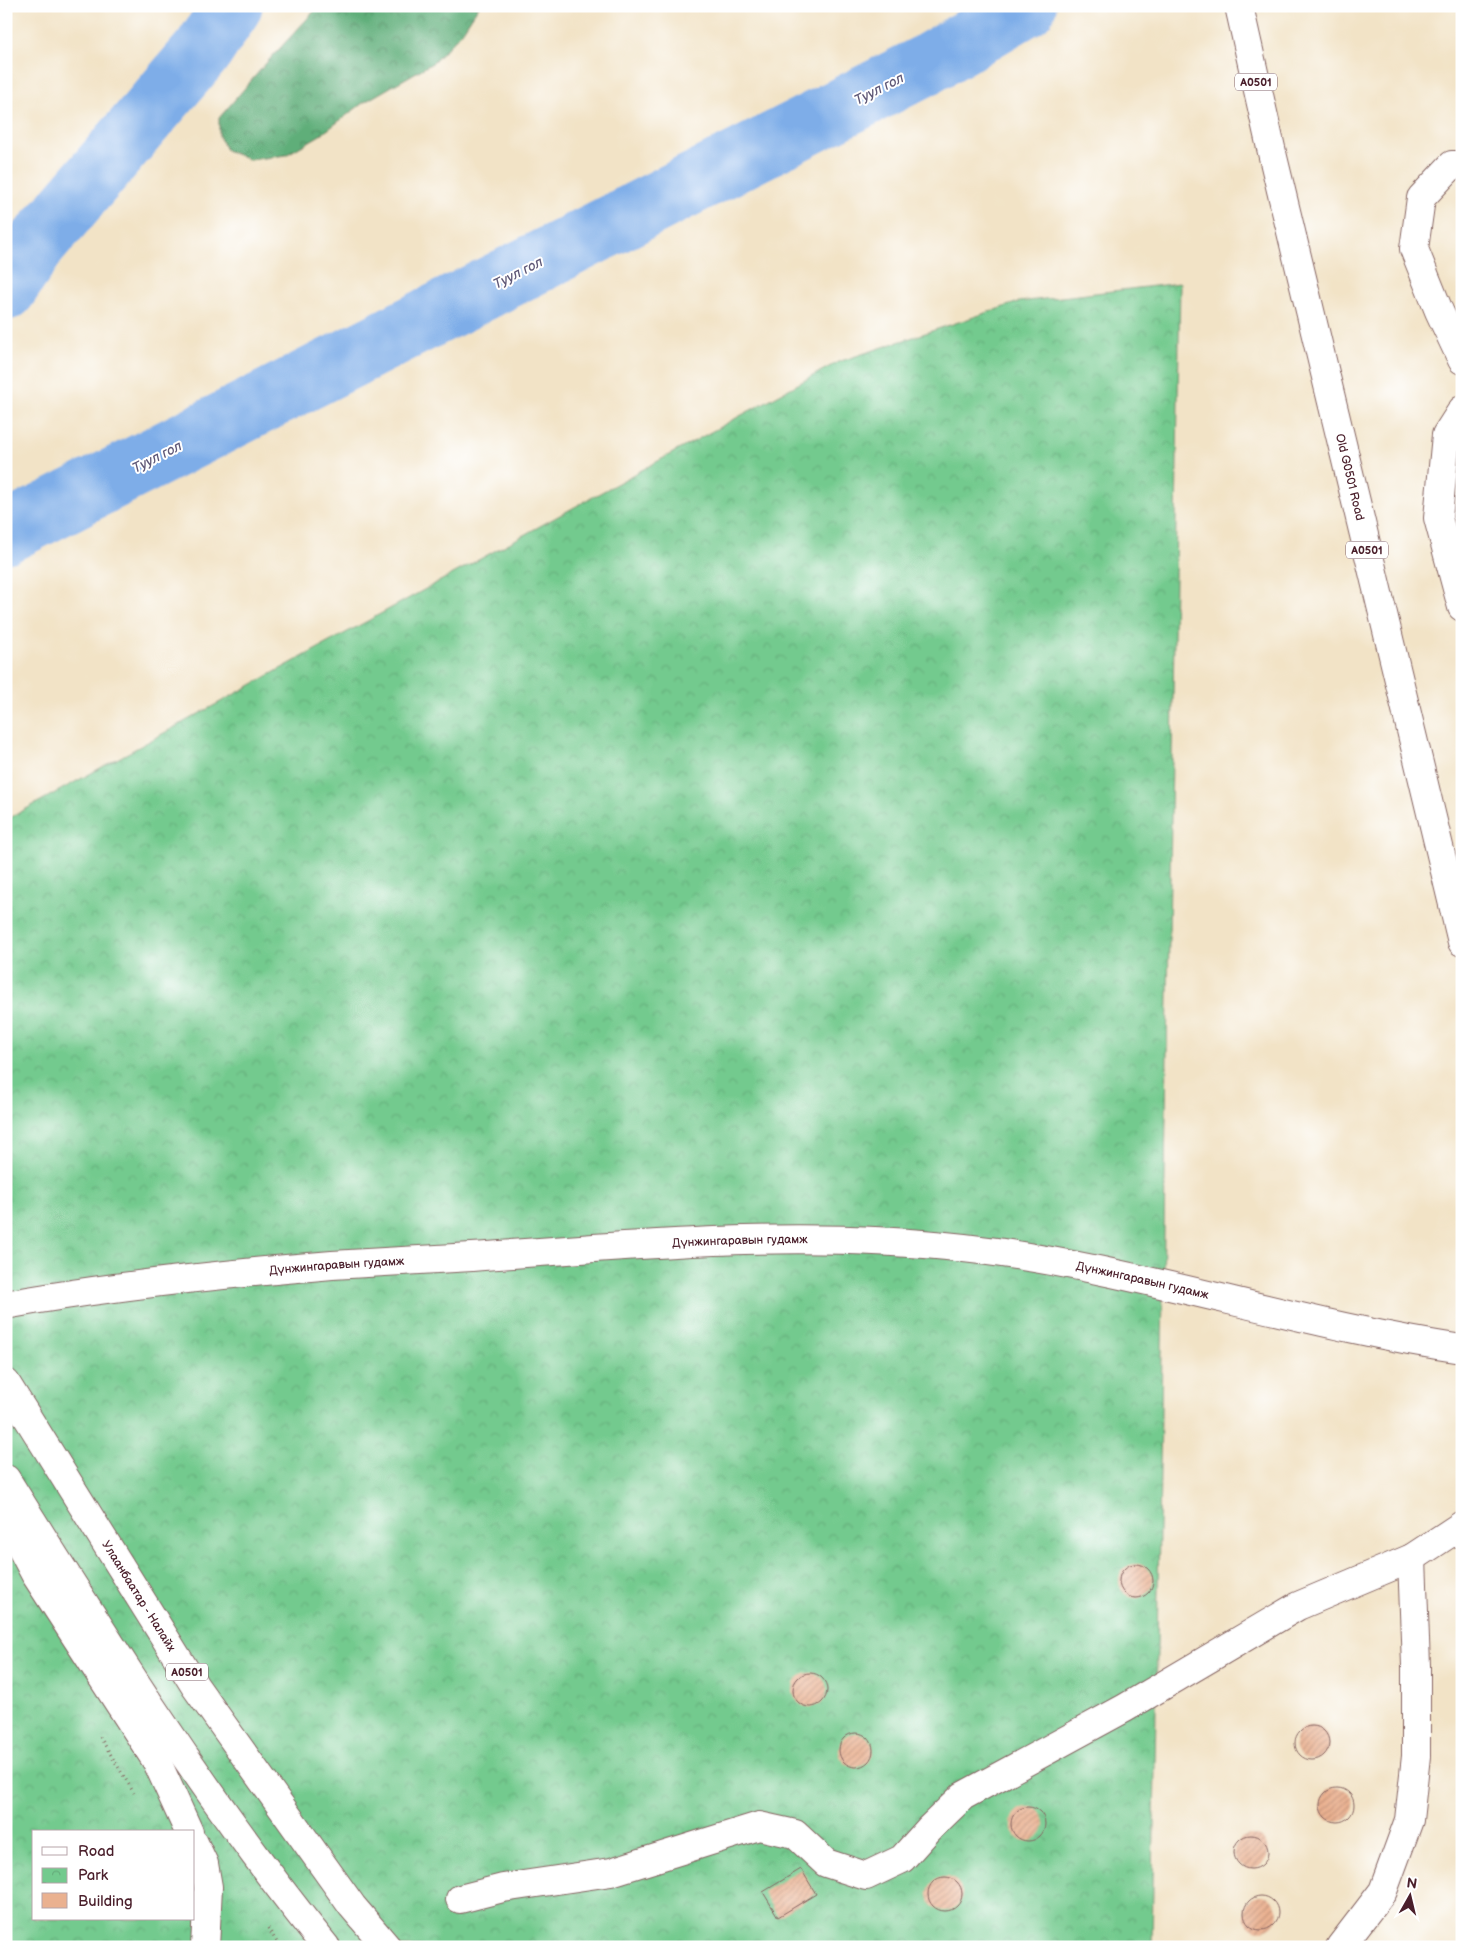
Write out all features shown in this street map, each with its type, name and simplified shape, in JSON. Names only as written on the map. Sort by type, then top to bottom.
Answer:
[{"type":"main road","name":"Old G0501 Road","points":[[1239,6],[1273,157],[1462,942]]},
{"type":"main road","points":[[1462,165],[1452,165],[1421,198],[1414,249],[1438,312],[1462,360]]},
{"type":"main road","points":[[1462,410],[1446,435],[1438,518],[1462,607]]},
{"type":"main road","name":"Дүнжингаравын гудамж","points":[[11,1304],[143,1284],[333,1265],[714,1240],[877,1240],[1037,1257],[1104,1270],[1364,1331],[1462,1349]]},
{"type":"main road","name":"Улаанбаатар - Налайх","points":[[6,1383],[195,1686],[352,1906],[387,1947]]},
{"type":"main road","points":[[6,1479],[102,1633],[201,1780],[287,1899],[326,1947]]},
{"type":"main road","points":[[6,1519],[35,1574],[157,1762],[188,1830]]},
{"type":"main road","points":[[460,1899],[503,1888],[611,1872],[759,1826],[794,1834],[826,1864],[866,1876],[902,1859],[963,1796],[1125,1708],[1298,1606],[1412,1558],[1462,1525]]},
{"type":"main road","points":[[1340,1947],[1383,1891],[1408,1820],[1416,1756],[1416,1666],[1412,1558]]},
{"type":"main road","points":[[195,1845],[204,1864],[208,1887],[206,1947]]},
{"type":"path","points":[[265,1923],[280,1947]]},
{"type":"green space","points":[[319,6],[479,6],[462,32],[434,62],[363,103],[322,134],[286,155],[250,160],[226,150],[219,136],[219,118]]},
{"type":"green space","points":[[1180,283],[1152,1947],[6,1947],[6,820],[838,362],[1019,302]]},
{"type":"building","points":[[1136,1564],[1143,1565],[1148,1569],[1152,1574],[1152,1588],[1148,1593],[1143,1597],[1136,1598],[1129,1597],[1124,1593],[1120,1588],[1119,1581],[1120,1574],[1124,1569],[1129,1565]]},
{"type":"building","points":[[810,1673],[817,1674],[822,1678],[826,1683],[826,1697],[822,1702],[817,1706],[810,1707],[803,1706],[798,1702],[794,1697],[793,1690],[794,1683],[798,1678],[803,1674]]},
{"type":"building","points":[[1312,1726],[1319,1727],[1324,1731],[1328,1736],[1328,1750],[1324,1755],[1319,1759],[1312,1760],[1305,1759],[1300,1755],[1296,1750],[1295,1743],[1296,1736],[1300,1731],[1305,1727]]},
{"type":"building","points":[[856,1733],[863,1734],[868,1738],[872,1743],[872,1757],[868,1762],[863,1766],[856,1767],[849,1766],[844,1762],[840,1757],[839,1750],[840,1743],[844,1738],[849,1734]]},
{"type":"building","points":[[1337,1788],[1344,1789],[1349,1793],[1353,1798],[1353,1812],[1349,1817],[1344,1821],[1337,1822],[1330,1821],[1325,1817],[1321,1812],[1320,1805],[1321,1798],[1325,1793],[1330,1789]]},
{"type":"building","points":[[1028,1807],[1035,1808],[1040,1812],[1044,1817],[1044,1831],[1040,1836],[1035,1840],[1028,1841],[1021,1840],[1016,1836],[1012,1831],[1011,1824],[1012,1817],[1016,1812],[1021,1808]]},
{"type":"building","points":[[1251,1835],[1258,1836],[1263,1840],[1267,1845],[1267,1859],[1263,1864],[1258,1868],[1251,1869],[1244,1868],[1239,1864],[1235,1859],[1234,1852],[1235,1845],[1239,1840],[1244,1836]]},
{"type":"building","points":[[801,1869],[816,1894],[778,1917],[763,1892]]},
{"type":"building","points":[[945,1877],[952,1878],[957,1882],[961,1887],[961,1901],[957,1906],[952,1910],[945,1911],[938,1910],[933,1906],[929,1901],[928,1894],[929,1887],[933,1882],[938,1878]]},
{"type":"building","points":[[1261,1896],[1268,1897],[1273,1901],[1277,1906],[1277,1920],[1273,1925],[1268,1929],[1261,1930],[1254,1929],[1249,1925],[1245,1920],[1244,1913],[1245,1906],[1249,1901],[1254,1897]]},
{"type":"waterway","name":"Туул гол","points":[[6,290],[37,244],[204,49],[232,6]]},
{"type":"waterway","name":"Туул гол","points":[[6,533],[926,65],[1026,6]]}]
